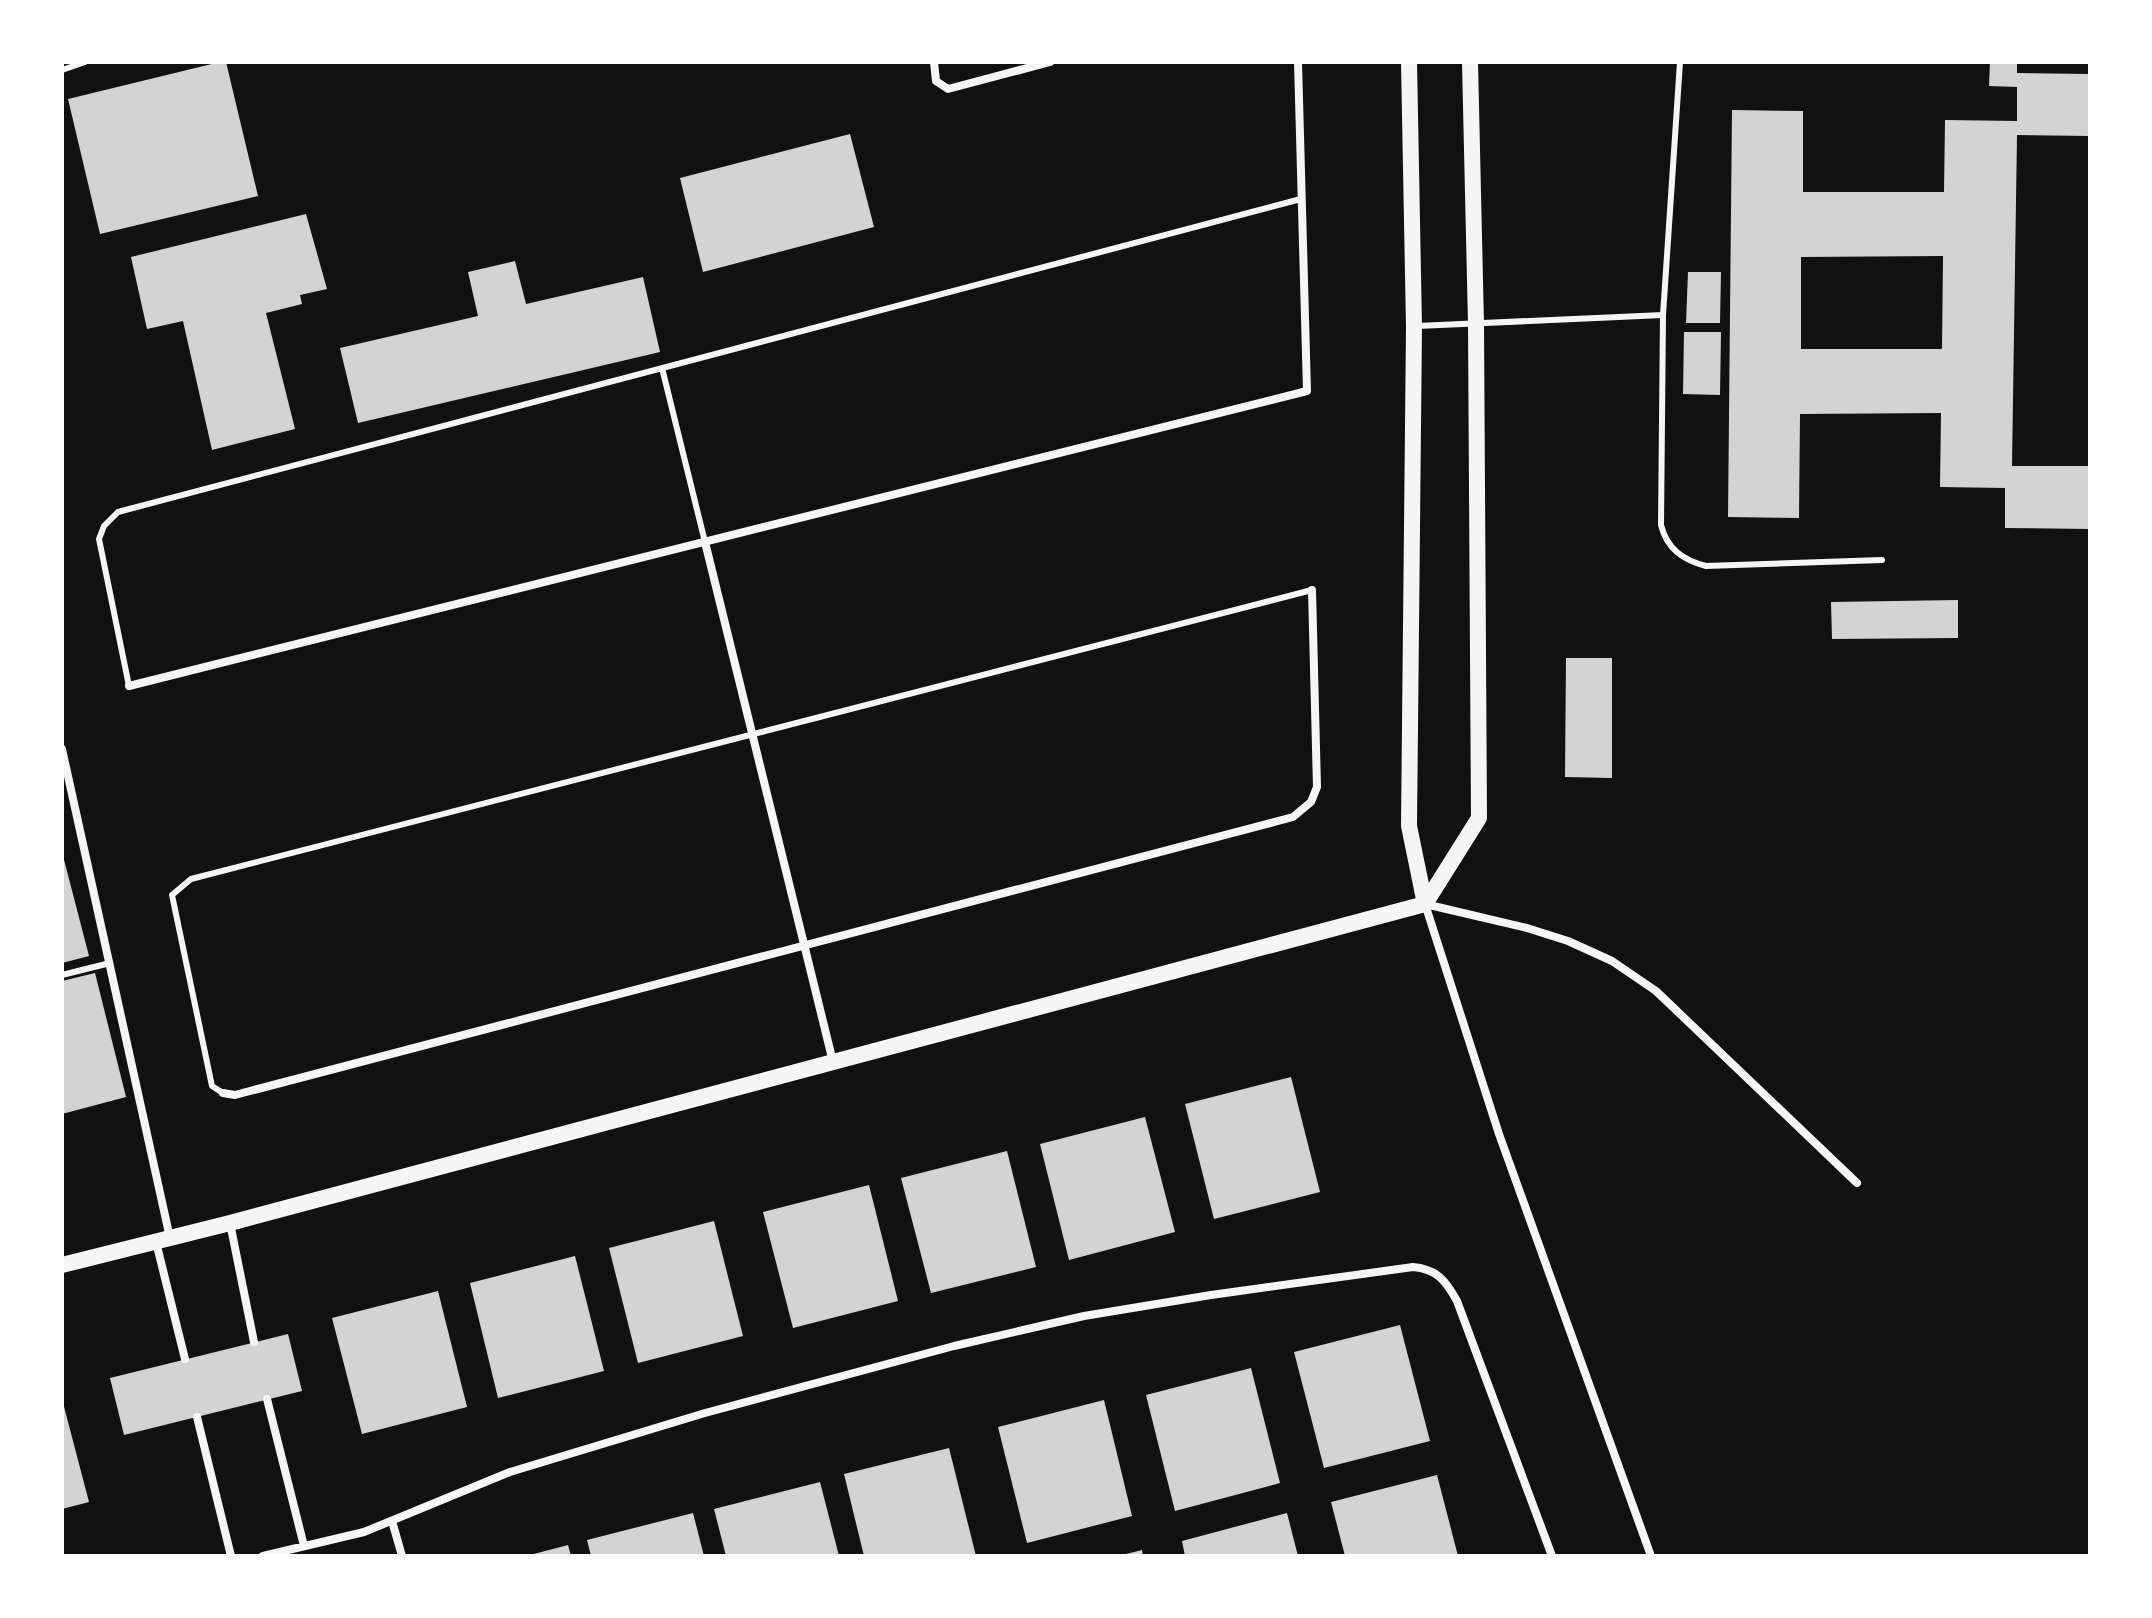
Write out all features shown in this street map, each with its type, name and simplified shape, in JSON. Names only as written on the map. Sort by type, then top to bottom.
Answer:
[{"type":"main road","points":[[1409,62],[1414,327],[1409,826],[1425,904]]},
{"type":"main road","points":[[62,1265],[230,1223],[1425,904],[1479,818],[1476,324],[1470,62]]},
{"type":"street","points":[[934,62],[936,81],[948,89],[1050,62]]},
{"type":"street","points":[[129,686],[1307,391],[1298,62]]},
{"type":"street","points":[[705,542],[833,1063]]},
{"type":"street","points":[[223,1093],[235,1095],[1293,817],[1311,802],[1317,787],[1312,590]]},
{"type":"street","points":[[62,749],[66,789],[110,963],[185,1359]]},
{"type":"street","points":[[1425,904],[1527,928],[1568,941],[1612,961],[1656,991],[1857,1183]]},
{"type":"street","points":[[1425,904],[1499,1134],[1651,1556]]},
{"type":"street","points":[[230,1223],[254,1342]]},
{"type":"street","points":[[263,1556],[364,1532],[510,1472],[705,1413],[954,1346],[1084,1316],[1413,1267],[1440,1275],[1457,1301],[1552,1556]]},
{"type":"street","points":[[267,1399],[304,1546]]},
{"type":"street","points":[[197,1417],[231,1556]]},
{"type":"street","points":[[392,1521],[402,1556]]},
{"type":"lane","points":[[62,70],[85,62]]},
{"type":"lane","points":[[1680,62],[1663,315],[1661,525],[1669,546],[1691,562],[1706,566],[1882,560]]},
{"type":"lane","points":[[129,686],[99,539],[104,526],[118,512],[1301,199]]},
{"type":"lane","points":[[1414,327],[1663,315]]},
{"type":"lane","points":[[662,368],[705,542]]},
{"type":"lane","points":[[223,1093],[212,1086],[172,895],[191,879],[1312,590]]},
{"type":"lane","points":[[62,975],[110,963]]},
{"type":"building","points":[[226,62],[258,196],[100,234],[68,99]]},
{"type":"building","points":[[1990,62],[2017,62],[2017,73],[2090,74],[2090,136],[2017,135],[2012,466],[2090,466],[2090,529],[2005,528],[2005,488],[1940,487],[1941,413],[1800,414],[1799,518],[1728,517],[1732,110],[1803,111],[1803,192],[1944,192],[1945,120],[2017,121],[2017,87],[1989,86]],"holes":[[[1943,256],[1942,349],[1801,349],[1801,257]]]},
{"type":"building","points":[[850,134],[874,227],[703,272],[680,178]]},
{"type":"building","points":[[306,214],[327,289],[300,295],[302,304],[266,313],[295,429],[212,450],[183,321],[147,329],[131,257]]},
{"type":"building","points":[[515,261],[526,304],[643,277],[660,352],[358,423],[340,348],[478,316],[468,272]]},
{"type":"building","points":[[1688,272],[1721,272],[1720,323],[1686,323]]},
{"type":"building","points":[[1684,332],[1721,332],[1720,395],[1683,394]]},
{"type":"building","points":[[1958,600],[1958,638],[1832,639],[1831,602]]},
{"type":"building","points":[[1566,658],[1612,658],[1612,778],[1565,777]]},
{"type":"building","points":[[62,852],[89,956],[62,963]]},
{"type":"building","points":[[95,973],[126,1097],[62,1114],[62,981]]},
{"type":"building","points":[[1291,1077],[1320,1192],[1214,1219],[1185,1104]]},
{"type":"building","points":[[1145,1117],[1175,1232],[1069,1260],[1040,1144]]},
{"type":"building","points":[[1007,1151],[1036,1267],[931,1293],[901,1178]]},
{"type":"building","points":[[869,1185],[898,1301],[793,1328],[763,1212]]},
{"type":"building","points":[[714,1221],[743,1336],[638,1363],[609,1248]]},
{"type":"building","points":[[575,1256],[604,1371],[498,1398],[470,1283]]},
{"type":"building","points":[[438,1291],[467,1407],[362,1434],[332,1318]]},
{"type":"building","points":[[1400,1325],[1430,1441],[1324,1468],[1294,1352]]},
{"type":"building","points":[[288,1334],[302,1391],[124,1435],[110,1378]]},
{"type":"building","points":[[1251,1368],[1280,1483],[1175,1511],[1146,1395]]},
{"type":"building","points":[[62,1399],[89,1502],[62,1509]]},
{"type":"building","points":[[1104,1400],[1132,1516],[1027,1543],[998,1427]]},
{"type":"building","points":[[949,1448],[976,1556],[864,1556],[844,1474]]},
{"type":"building","points":[[1437,1475],[1458,1556],[1345,1556],[1331,1502]]},
{"type":"building","points":[[820,1482],[839,1556],[726,1556],[714,1509]]},
{"type":"building","points":[[693,1513],[704,1556],[591,1556],[587,1540]]},
{"type":"building","points":[[1287,1513],[1298,1556],[1185,1556],[1182,1541]]},
{"type":"building","points":[[568,1545],[571,1556],[530,1555]]},
{"type":"building","points":[[1142,1550],[1143,1556],[1122,1556],[1122,1555]]}]
